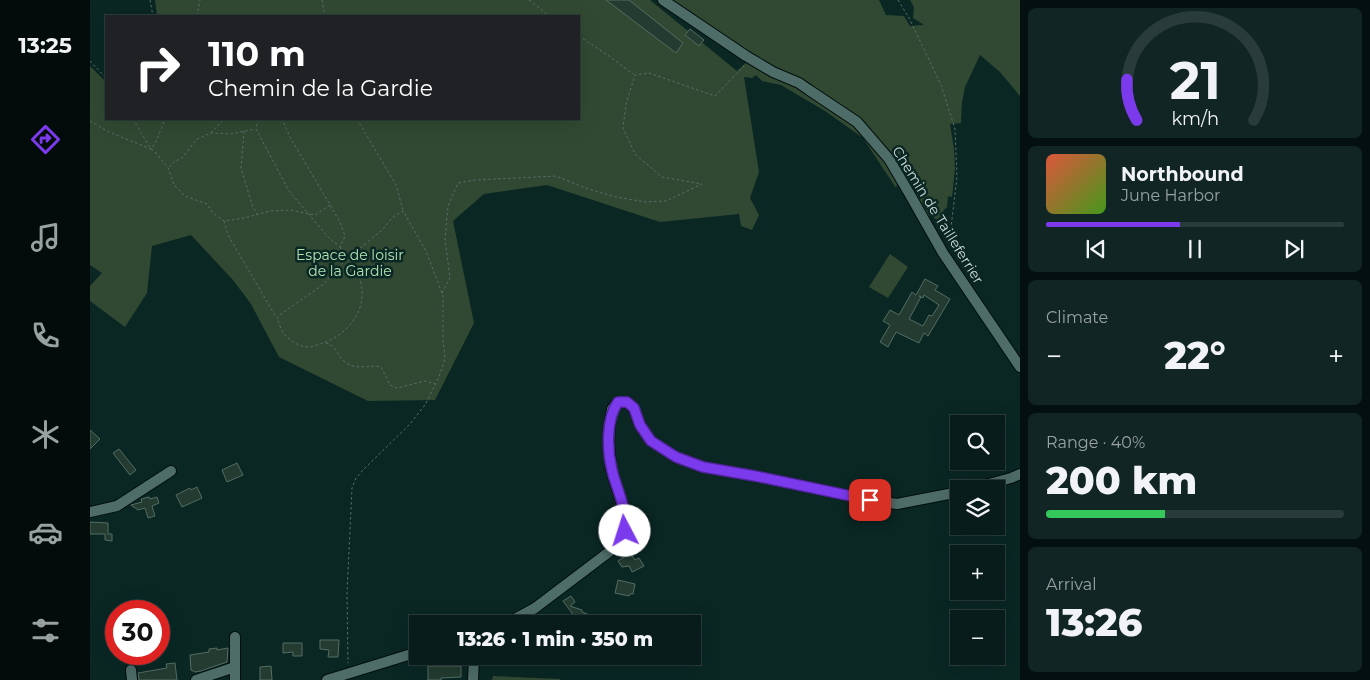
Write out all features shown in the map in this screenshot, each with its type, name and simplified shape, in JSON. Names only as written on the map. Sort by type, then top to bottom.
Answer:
[{"type":"street","name":"Chemin de Tailleferrier","points":[[663,0],[751,59],[773,72],[804,86],[857,122],[889,159],[946,258],[1020,367]]},
{"type":"street","points":[[522,615],[535,608],[621,541],[625,531],[624,510],[611,470],[609,441],[612,409],[618,402],[627,402],[634,408],[640,425],[651,441],[676,457],[703,467],[897,504],[950,494]]},
{"type":"street","points":[[90,512],[117,506],[171,471]]},
{"type":"street","points":[[1004,480],[1020,474]]},
{"type":"street","points":[[235,637],[235,680]]},
{"type":"street","points":[[326,680],[409,655]]},
{"type":"street","points":[[473,680],[474,665]]},
{"type":"street","points":[[196,680],[235,667]]},
{"type":"path","points":[[150,0],[153,15]]},
{"type":"path","points":[[197,15],[200,0]]},
{"type":"path","points":[[322,0],[325,15]]},
{"type":"path","points":[[529,0],[549,15]]},
{"type":"path","points":[[898,0],[909,18],[941,85],[954,129],[957,177],[946,258]]},
{"type":"path","points":[[580,37],[635,75],[649,73],[715,96],[751,59]]},
{"type":"path","points":[[90,61],[105,76]]},
{"type":"path","points":[[442,293],[450,278],[445,239],[448,206],[458,184],[475,180],[556,176],[588,189],[616,197],[646,202],[666,201],[702,184],[662,177],[635,154],[623,128],[626,104],[635,75]]},
{"type":"path","points":[[134,120],[151,149]]},
{"type":"path","points":[[151,149],[156,142],[165,120]]},
{"type":"path","points":[[168,168],[182,158],[197,139],[211,133],[223,120]]},
{"type":"path","points":[[224,220],[228,235],[277,318],[283,334],[296,344],[309,347],[328,341],[349,328],[360,311],[363,294],[360,278],[340,247],[328,237],[290,191],[256,129],[258,120]]},
{"type":"path","points":[[282,120],[290,137],[340,222],[345,236],[340,247]]},
{"type":"path","points":[[348,673],[347,593],[352,488],[356,478],[410,424],[424,405],[439,377],[445,359],[442,339],[442,293],[426,251],[403,211],[396,185],[358,120]]},
{"type":"path","points":[[90,121],[109,132],[151,149],[168,168],[174,186],[185,196],[207,204],[213,213],[224,220],[270,211],[290,210],[315,215],[331,204]]},
{"type":"path","points":[[211,133],[231,134],[256,129]]},
{"type":"path","points":[[244,131],[241,168],[252,205],[257,215]]},
{"type":"path","points":[[277,318],[324,284],[347,258],[382,230],[393,217],[403,211]]},
{"type":"path","points":[[324,342],[332,345],[346,363],[354,367],[375,365],[381,367],[390,385],[396,388],[425,381],[435,384]]},
{"type":"green space","name":"Espace de loisir de la Gardie","points":[[155,0],[650,0],[737,71],[752,57],[668,0],[879,0],[886,15],[904,16],[910,26],[924,25],[913,18],[914,7],[910,0],[1020,0],[1020,96],[1000,72],[980,55],[965,87],[961,123],[950,124],[955,168],[952,197],[948,196],[947,207],[943,211],[944,222],[940,223],[931,215],[928,218],[912,186],[898,180],[896,188],[863,138],[825,111],[781,85],[762,81],[756,75],[752,78],[744,77],[759,172],[750,198],[759,215],[752,230],[741,226],[739,214],[660,222],[547,185],[484,194],[453,221],[474,323],[435,400],[368,401],[279,357],[251,304],[233,280],[191,235],[152,246],[147,293],[125,327],[90,301],[90,286],[102,273],[90,265],[90,66],[105,81],[105,120],[580,120],[580,15],[157,15]]},
{"type":"green space","points":[[890,254],[908,267],[888,298],[869,287]]},
{"type":"green space","points":[[493,676],[560,679],[560,680],[492,680]]},
{"type":"building","points":[[606,0],[629,0],[683,43],[676,53]]},
{"type":"building","points":[[690,29],[704,40],[699,46],[685,35]]},
{"type":"building","points":[[925,279],[938,286],[935,290],[950,299],[928,336],[924,333],[919,343],[896,332],[888,347],[880,342],[890,325],[883,321],[890,310],[899,315],[912,292],[916,295]],"holes":[[[924,295],[939,305],[932,316],[929,315],[923,326],[909,319]]]},
{"type":"building","points":[[90,430],[100,439],[90,449]]},
{"type":"building","points":[[119,449],[136,470],[130,475],[113,453]]},
{"type":"building","points":[[237,463],[243,475],[227,482],[222,470]]},
{"type":"building","points":[[197,487],[202,498],[182,507],[176,495],[190,488],[191,490]]},
{"type":"building","points":[[149,497],[150,499],[157,497],[159,503],[152,506],[155,516],[148,518],[145,508],[138,510],[131,505],[142,502],[141,499]]},
{"type":"building","points":[[90,522],[108,523],[108,534],[112,534],[112,541],[105,540],[105,534],[90,534]]},
{"type":"building","points":[[630,553],[635,560],[639,558],[644,566],[632,572],[629,566],[622,567],[618,561]]},
{"type":"building","points":[[618,580],[635,584],[633,594],[629,596],[615,593]]},
{"type":"building","points":[[571,596],[575,602],[570,606],[590,615],[571,615],[572,613],[563,601]]},
{"type":"building","points":[[320,640],[339,640],[338,657],[328,657],[329,650],[320,649]]},
{"type":"building","points":[[283,643],[302,643],[302,656],[293,656],[293,652],[283,653]]},
{"type":"building","points":[[217,648],[217,650],[228,648],[227,662],[201,671],[195,672],[191,670],[190,655],[209,652],[209,649]]},
{"type":"building","points":[[175,663],[177,680],[139,680],[138,673],[167,668],[166,665]]},
{"type":"building","points":[[271,666],[272,680],[260,680],[260,667]]},
{"type":"building","points":[[428,666],[461,666],[461,677],[428,680]]},
{"type":"route","points":[[625,531],[624,510],[611,470],[609,441],[612,409],[618,402],[627,402],[634,408],[640,425],[651,441],[676,457],[703,467],[870,500]]}]
